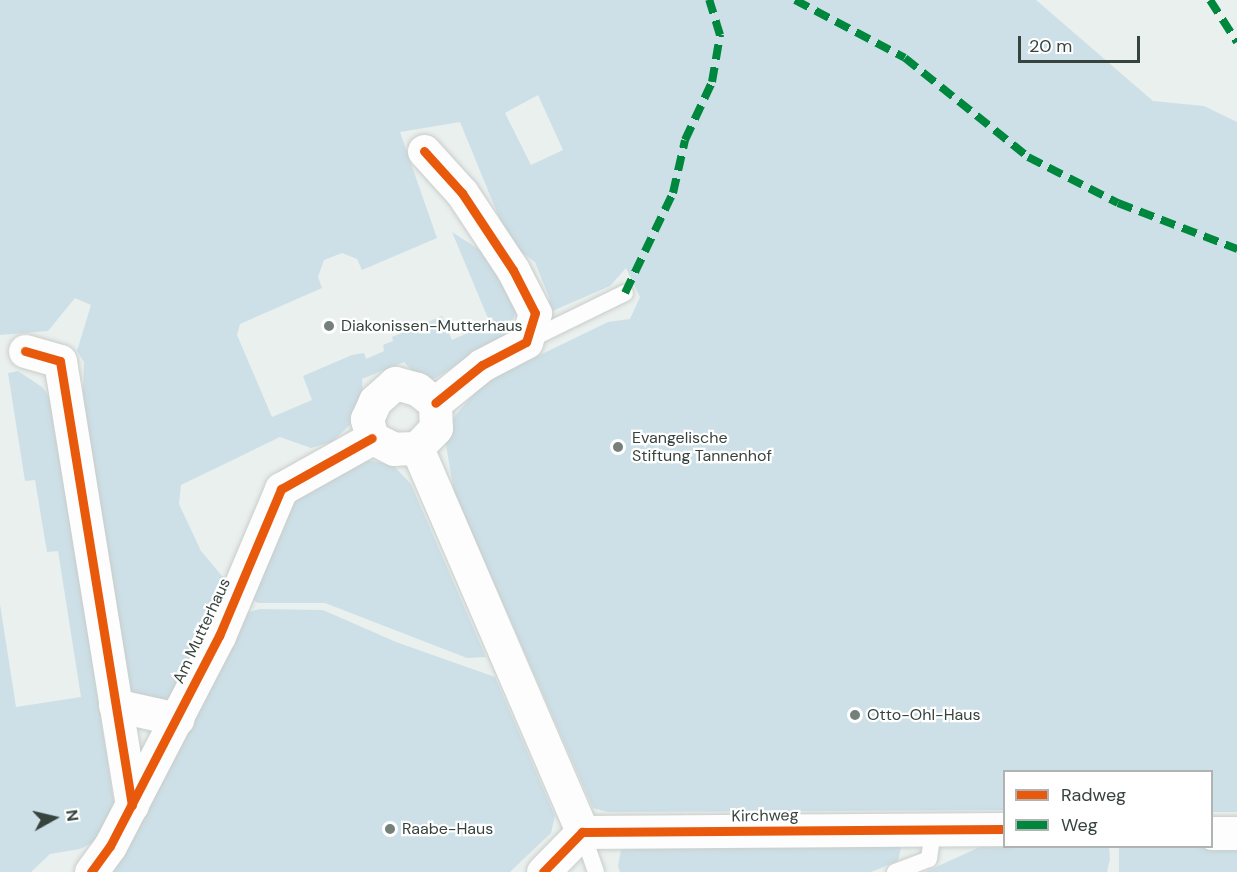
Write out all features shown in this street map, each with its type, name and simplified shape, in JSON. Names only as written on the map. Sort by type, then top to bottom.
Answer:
[{"type":"street","points":[[424,151],[462,193],[513,270],[535,313],[526,342],[482,365],[435,403]]},
{"type":"street","points":[[25,351],[60,362],[132,805]]},
{"type":"street","points":[[395,383],[417,389],[435,403],[436,428],[417,448],[394,449],[372,438],[367,419],[375,401],[395,383]]},
{"type":"street","name":"Am Mutterhaus","points":[[91,872],[132,805],[219,636],[281,489],[372,438]]},
{"type":"street","points":[[417,448],[582,832],[543,872]]},
{"type":"street","points":[[115,705],[177,719]]},
{"type":"street","name":"Kirchweg","points":[[582,832],[1003,829]]},
{"type":"street","points":[[1213,833],[1237,833]]},
{"type":"lane","points":[[526,342],[626,293]]},
{"type":"lane","points":[[896,872],[929,859],[933,829]]},
{"type":"lane","points":[[582,832],[596,872]]},
{"type":"shaded area","name":"Evangelische Stiftung Tannenhof","points":[[0,0],[1036,0],[1153,101],[1204,106],[1237,122],[1237,812],[1213,812],[1213,770],[1003,770],[1003,810],[608,812],[593,808],[454,492],[446,445],[453,418],[484,382],[608,322],[630,319],[640,297],[626,268],[610,286],[550,312],[549,297],[535,262],[510,244],[460,122],[400,132],[437,238],[362,270],[357,259],[342,253],[324,260],[318,277],[322,288],[240,324],[237,335],[272,417],[312,400],[303,376],[352,355],[364,353],[366,359],[384,351],[383,345],[393,341],[392,337],[442,316],[452,340],[490,323],[452,232],[483,252],[517,310],[506,335],[434,379],[414,373],[404,362],[362,379],[363,396],[356,419],[332,442],[311,448],[280,437],[181,485],[179,504],[201,551],[222,576],[230,579],[176,693],[163,701],[143,701],[127,689],[122,674],[83,393],[84,362],[77,351],[91,305],[75,298],[48,331],[0,335]],"holes":[[[538,95],[563,150],[531,165],[505,113]]]},
{"type":"shaded area","points":[[18,371],[42,387],[52,400],[114,803],[100,839],[80,849],[50,854],[31,872],[0,872],[0,604],[16,707],[81,697],[58,551],[47,552],[35,480],[25,481],[8,373]]},
{"type":"shaded area","points":[[367,460],[393,465],[411,484],[486,657],[467,658],[325,603],[258,603],[252,599],[287,508],[297,496]]},
{"type":"shaded area","points":[[260,609],[323,610],[396,642],[495,677],[555,816],[551,833],[510,872],[107,872],[245,613]]},
{"type":"shaded area","points":[[901,847],[898,861],[871,872],[620,872],[618,866],[621,850],[635,849]]},
{"type":"shaded area","points":[[980,847],[1109,848],[1110,859],[1107,872],[925,872]]},
{"type":"shaded area","points":[[1237,847],[1237,872],[1119,872],[1119,848]]},
{"type":"marked path","points":[[625,293],[673,193],[685,140],[712,82],[720,35],[709,0]]},
{"type":"marked path","points":[[795,0],[905,58],[1028,157],[1118,203],[1237,249]]},
{"type":"marked path","points":[[1210,0],[1237,42]]},
{"type":"cycle path","points":[[424,151],[462,193],[513,270],[535,313],[526,342],[482,365],[435,403]]},
{"type":"cycle path","points":[[25,351],[60,361],[132,805]]},
{"type":"cycle path","points":[[91,872],[110,846],[219,636],[281,489],[372,438]]},
{"type":"cycle path","points":[[543,872],[582,832],[1003,829]]},
{"type":"place","name":"Diakonissen-Mutterhaus","points":[[329,326]]},
{"type":"place","name":"Evangelische Stiftung Tannenhof","points":[[618,447]]},
{"type":"place","name":"Otto-Ohl-Haus","points":[[855,715]]},
{"type":"place","name":"Raabe-Haus","points":[[390,829]]}]
